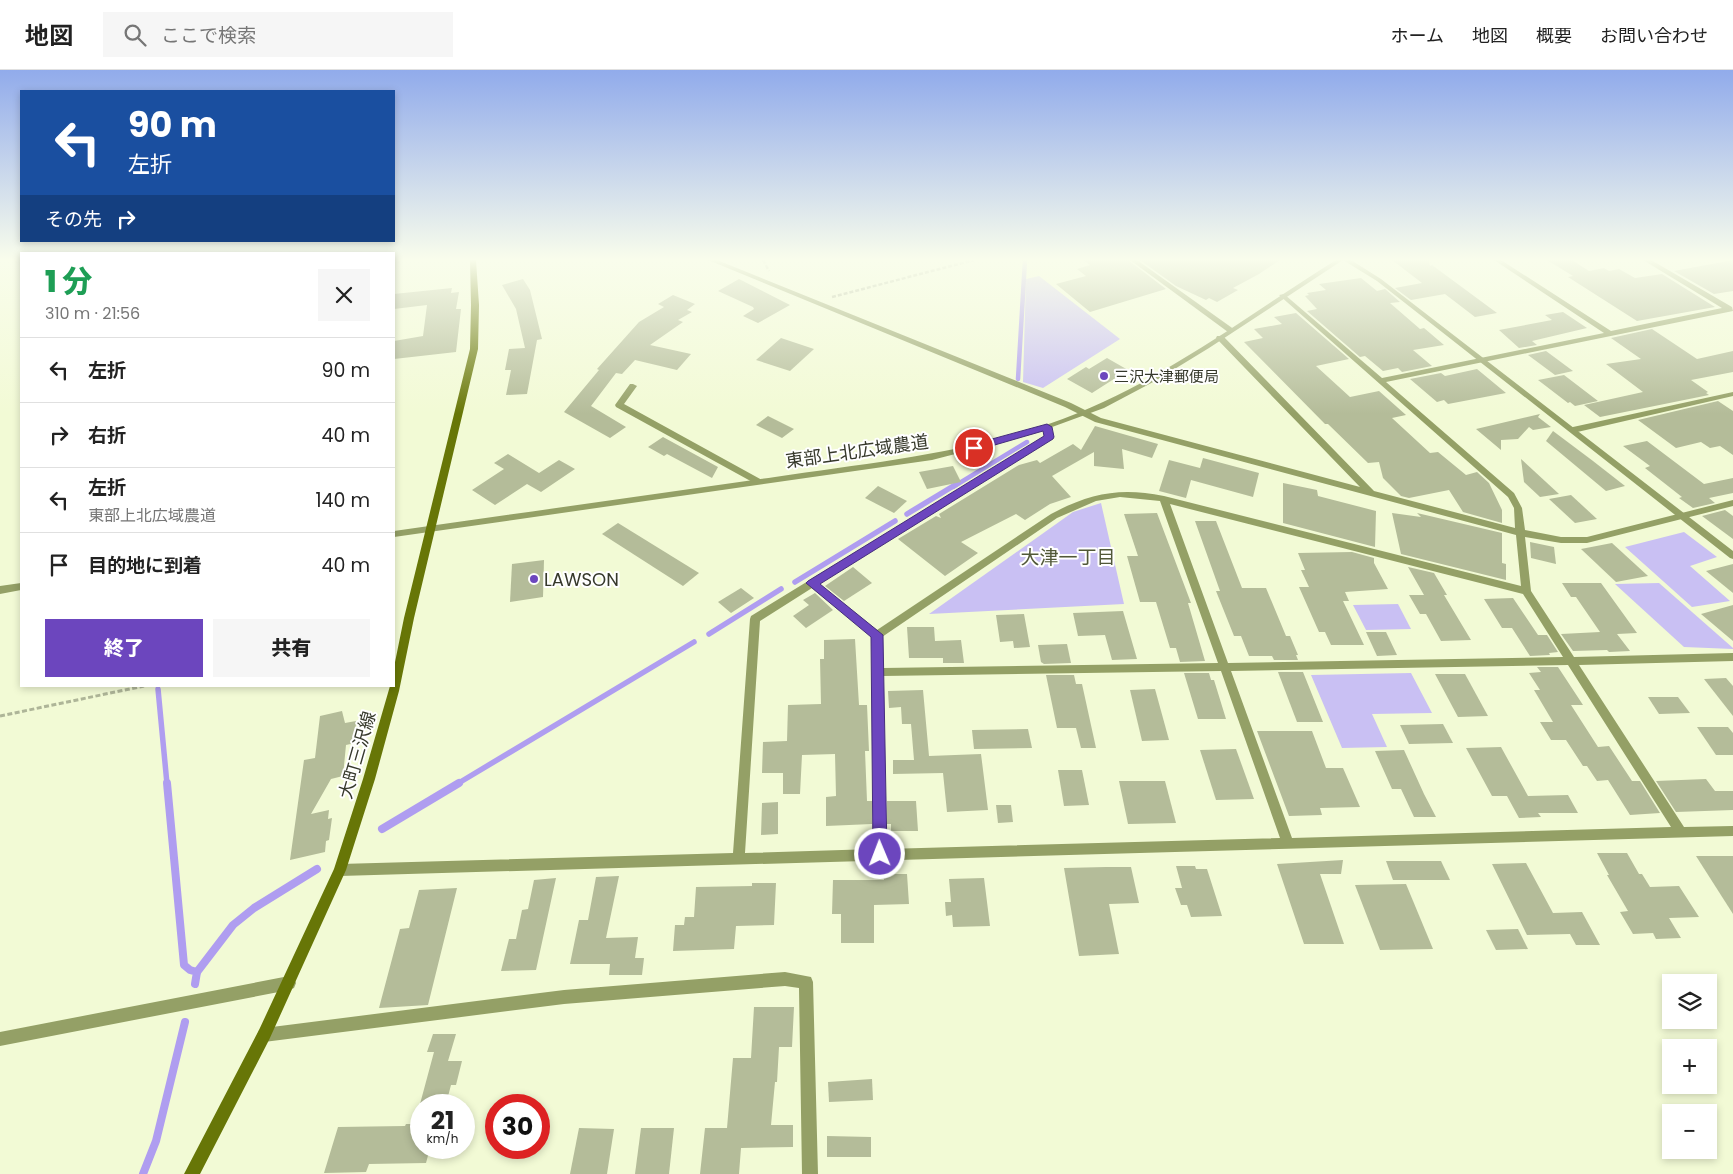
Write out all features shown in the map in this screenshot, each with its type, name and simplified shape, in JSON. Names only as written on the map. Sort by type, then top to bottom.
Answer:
[{"type":"main road","name":"大町三沢線","points":[[395,686],[408,618],[474,349],[475,312]]},
{"type":"main road","name":"大町三沢線","points":[[192,1174],[264,1036],[340,870],[369,779],[395,687]]},
{"type":"street","points":[[834,312],[1085,413],[1098,420],[1521,533],[1561,540],[1586,540],[1733,503]]},
{"type":"street","points":[[1205,312],[1231,330]]},
{"type":"street","name":"東部上北広域農道","points":[[395,534],[932,457],[1007,439],[1047,427],[1124,396],[1220,338],[1258,312]]},
{"type":"street","points":[[1300,312],[1511,495],[1518,508],[1526,591],[1569,662],[1680,832]]},
{"type":"street","points":[[1420,312],[1733,556]]},
{"type":"street","points":[[1576,312],[1608,332]]},
{"type":"street","points":[[1378,381],[1608,332],[1723,312]]},
{"type":"street","points":[[1220,338],[1372,494]]},
{"type":"street","points":[[633,386],[619,405],[759,482]]},
{"type":"street","points":[[1573,430],[1733,394]]},
{"type":"street","points":[[739,858],[755,618],[1049,437],[1047,427]]},
{"type":"street","points":[[877,635],[1077,502],[1124,493],[1141,494],[1164,499],[1526,591]]},
{"type":"street","points":[[1164,499],[1288,843]]},
{"type":"street","points":[[812,583],[877,635]]},
{"type":"street","points":[[0,590],[20,587]]},
{"type":"street","points":[[877,635],[880,854]]},
{"type":"street","points":[[877,672],[1224,666],[1421,665],[1733,657]]},
{"type":"street","points":[[340,870],[1733,831]]},
{"type":"street","points":[[264,1036],[564,996],[784,979],[806,982],[810,1174]]},
{"type":"street","points":[[0,1039],[289,983]]},
{"type":"path","points":[[0,716],[139,687]]},
{"type":"shaded area","points":[[1025,312],[1085,312],[1120,339],[1043,388],[1023,382]]},
{"type":"shaded area","points":[[1101,503],[1124,604],[929,614],[1073,512]]},
{"type":"shaded area","points":[[1684,532],[1717,557],[1690,566],[1730,601],[1692,607],[1625,547]]},
{"type":"shaded area","points":[[1659,583],[1733,649],[1684,647],[1615,584]]},
{"type":"shaded area","points":[[1398,604],[1411,629],[1366,630],[1353,605]]},
{"type":"shaded area","points":[[1411,673],[1432,713],[1372,714],[1387,747],[1342,748],[1311,675]]},
{"type":"building","points":[[426,312],[461,312],[456,352],[395,359],[395,341],[423,336]]},
{"type":"building","points":[[517,312],[535,312],[542,339],[537,340],[527,394],[506,395],[511,370],[505,370],[509,349],[525,348]]},
{"type":"building","points":[[656,312],[692,312],[678,320],[683,322],[650,345],[691,354],[677,370],[635,360],[622,374],[616,373],[591,406],[626,427],[610,438],[564,412],[599,370],[597,369],[639,322]]},
{"type":"building","points":[[750,312],[778,312],[758,323],[743,316]]},
{"type":"building","points":[[1308,312],[1400,312],[1420,329],[1424,328],[1444,345],[1413,350],[1432,366],[1402,372],[1398,368],[1383,371],[1365,356],[1360,357]]},
{"type":"building","points":[[1468,312],[1497,313],[1475,317]]},
{"type":"building","points":[[1563,312],[1587,328],[1532,341],[1537,345],[1519,348],[1499,330],[1552,320],[1545,315]]},
{"type":"building","points":[[1622,312],[1690,312],[1637,321]]},
{"type":"building","points":[[1296,313],[1349,359],[1316,366],[1350,397],[1379,391],[1406,415],[1392,418],[1430,453],[1438,452],[1466,475],[1477,472],[1489,483],[1502,510],[1502,523],[1463,512],[1449,490],[1409,498],[1401,496],[1383,478],[1379,462],[1368,463],[1328,424],[1325,424],[1244,342],[1263,338],[1254,329],[1282,324],[1274,317]]},
{"type":"building","points":[[1652,329],[1697,359],[1733,351],[1733,372],[1691,380],[1708,392],[1706,393],[1709,395],[1600,417],[1584,405],[1643,392],[1606,364],[1641,359],[1611,338]]},
{"type":"building","points":[[781,338],[814,349],[790,371],[756,360]]},
{"type":"building","points":[[1546,351],[1573,371],[1555,375],[1528,355]]},
{"type":"building","points":[[1107,358],[1128,370],[1092,393],[1067,379],[1086,367],[1089,369]]},
{"type":"building","points":[[1477,369],[1506,393],[1448,404],[1444,400],[1437,402],[1410,379],[1441,373],[1445,376]]},
{"type":"building","points":[[1564,375],[1598,401],[1575,406],[1570,402],[1568,403],[1538,380]]},
{"type":"building","points":[[1718,401],[1733,411],[1733,455],[1720,446],[1710,448],[1701,442],[1676,448],[1638,420]]},
{"type":"building","points":[[1540,414],[1538,417],[1551,427],[1533,430],[1529,427],[1518,439],[1501,440],[1501,450],[1476,429]]},
{"type":"building","points":[[768,416],[794,429],[782,438],[756,425]]},
{"type":"building","points":[[1095,426],[1158,444],[1152,458],[1122,449],[1124,469],[1094,466],[1094,452],[1052,476],[1071,497],[1050,504],[1025,520],[1016,514],[961,542],[978,553],[945,576],[898,539],[936,516],[941,518],[939,514],[1019,465],[1037,460],[1040,463],[1073,444],[1081,450]]},
{"type":"building","points":[[1553,431],[1625,486],[1606,491],[1546,441]]},
{"type":"building","points":[[663,437],[718,467],[712,478],[667,454],[664,456],[648,447]]},
{"type":"building","points":[[1647,441],[1704,484],[1733,478],[1733,493],[1709,498],[1715,503],[1693,508],[1645,468],[1650,466],[1623,446]]},
{"type":"building","points":[[508,454],[539,473],[559,460],[575,469],[541,492],[527,484],[495,505],[472,490],[504,469],[494,463]]},
{"type":"building","points":[[1203,458],[1259,473],[1253,497],[1191,480],[1186,498],[1159,491],[1169,460],[1200,468]]},
{"type":"building","points":[[1521,459],[1559,494],[1540,497],[1524,482]]},
{"type":"building","points":[[953,466],[961,482],[927,489],[919,472]]},
{"type":"building","points":[[1283,483],[1317,490],[1318,496],[1376,511],[1375,547],[1283,523]]},
{"type":"building","points":[[878,486],[907,501],[894,513],[865,498]]},
{"type":"building","points":[[1571,495],[1597,519],[1575,523],[1549,499]]},
{"type":"building","points":[[1725,510],[1733,516],[1733,539],[1702,516]]},
{"type":"building","points":[[1157,513],[1191,603],[1188,603],[1205,661],[1180,662],[1176,648],[1170,648],[1156,602],[1140,602],[1127,556],[1138,556],[1124,514]]},
{"type":"building","points":[[1392,513],[1421,517],[1417,513],[1502,533],[1502,563],[1506,564],[1506,580],[1401,554]]},
{"type":"building","points":[[1195,521],[1216,521],[1242,588],[1266,588],[1286,636],[1290,636],[1298,655],[1296,655],[1298,660],[1274,660],[1272,656],[1249,656],[1241,636],[1234,636],[1216,591],[1220,591]]},
{"type":"building","points":[[618,523],[699,573],[683,586],[602,534]]},
{"type":"building","points":[[1530,542],[1554,547],[1556,564],[1531,558]]},
{"type":"building","points":[[1612,543],[1648,576],[1616,582],[1581,549]]},
{"type":"building","points":[[1352,552],[1374,558],[1374,563],[1388,589],[1345,592],[1349,601],[1343,601],[1364,645],[1331,645],[1325,632],[1319,632],[1299,587],[1309,587],[1301,570],[1305,570],[1298,553]]},
{"type":"building","points":[[544,560],[543,597],[510,602],[512,564]]},
{"type":"building","points":[[1733,564],[1733,593],[1706,571]]},
{"type":"building","points":[[853,567],[872,583],[844,601],[825,586]]},
{"type":"building","points":[[1408,567],[1434,573],[1447,595],[1444,595],[1471,640],[1441,641],[1426,614],[1420,614],[1409,595],[1424,595]]},
{"type":"building","points":[[1562,583],[1601,583],[1637,633],[1617,634],[1630,651],[1573,651],[1561,634],[1600,632],[1576,597],[1571,597]]},
{"type":"building","points":[[741,588],[754,598],[731,613],[718,602]]},
{"type":"building","points":[[815,593],[833,610],[806,628],[793,616],[809,605],[803,600]]},
{"type":"building","points":[[1513,598],[1538,635],[1547,635],[1558,652],[1549,653],[1550,655],[1530,656],[1512,628],[1502,628],[1484,599]]},
{"type":"building","points":[[1733,605],[1733,641],[1701,614]]},
{"type":"building","points":[[1123,611],[1137,659],[1112,660],[1105,635],[1078,636],[1073,613]]},
{"type":"building","points":[[1024,614],[1030,647],[1014,648],[1013,641],[1000,642],[996,615]]},
{"type":"building","points":[[907,627],[934,627],[935,641],[961,640],[964,663],[943,663],[943,658],[909,658]]},
{"type":"building","points":[[1366,632],[1386,632],[1397,655],[1377,656]]},
{"type":"building","points":[[855,639],[859,705],[867,705],[869,751],[865,751],[867,801],[872,801],[872,824],[826,826],[826,797],[836,796],[835,754],[802,755],[800,794],[783,794],[783,773],[762,773],[763,742],[787,741],[788,705],[821,704],[820,659],[824,659],[824,640]]},
{"type":"building","points":[[1067,644],[1071,663],[1044,664],[1041,662],[1038,645]]},
{"type":"building","points":[[1537,667],[1558,667],[1583,705],[1571,705],[1598,747],[1609,746],[1632,781],[1640,781],[1660,813],[1630,815],[1608,780],[1597,781],[1587,766],[1583,766],[1566,740],[1551,740],[1540,722],[1553,722],[1534,690],[1540,690],[1529,673],[1541,672]]},
{"type":"building","points":[[1278,672],[1303,672],[1323,722],[1297,722]]},
{"type":"building","points":[[1184,673],[1209,673],[1211,680],[1214,680],[1226,719],[1198,719]]},
{"type":"building","points":[[1435,674],[1465,674],[1488,716],[1458,717]]},
{"type":"building","points":[[1046,675],[1074,675],[1076,684],[1082,684],[1096,748],[1081,748],[1076,728],[1057,728]]},
{"type":"building","points":[[1726,678],[1733,686],[1733,716],[1704,679]]},
{"type":"building","points":[[1155,689],[1169,740],[1142,741],[1130,690]]},
{"type":"building","points":[[923,690],[929,756],[981,754],[988,810],[947,812],[943,773],[893,774],[893,760],[914,760],[911,724],[902,724],[901,707],[889,708],[888,691]]},
{"type":"building","points":[[1648,697],[1678,697],[1690,713],[1659,714]]},
{"type":"building","points":[[342,711],[345,723],[356,721],[355,743],[346,745],[343,776],[331,779],[311,814],[329,810],[328,819],[332,818],[325,852],[290,860],[304,760],[315,758],[320,716]]},
{"type":"building","points":[[1443,724],[1453,743],[1409,744],[1400,725]]},
{"type":"building","points":[[1697,727],[1728,727],[1733,733],[1733,755],[1716,755]]},
{"type":"building","points":[[1028,729],[1032,748],[974,749],[972,730]]},
{"type":"building","points":[[1257,731],[1312,731],[1326,768],[1343,768],[1360,807],[1320,808],[1322,815],[1289,816]]},
{"type":"building","points":[[1501,747],[1528,796],[1568,795],[1578,813],[1538,813],[1541,817],[1519,818],[1507,796],[1492,796],[1466,748]]},
{"type":"building","points":[[1236,749],[1254,799],[1216,800],[1200,750]]},
{"type":"building","points":[[1404,750],[1436,817],[1414,817],[1401,789],[1392,789],[1375,751]]},
{"type":"building","points":[[1058,770],[1082,770],[1089,805],[1064,806]]},
{"type":"building","points":[[1706,779],[1715,791],[1733,791],[1733,810],[1676,812],[1656,781]]},
{"type":"building","points":[[1119,781],[1165,781],[1176,823],[1128,824]]},
{"type":"building","points":[[887,801],[916,801],[918,831],[891,831],[891,824],[887,824]]},
{"type":"building","points":[[778,802],[778,834],[761,835],[762,803]]},
{"type":"building","points":[[996,805],[1011,805],[1013,822],[998,823]]},
{"type":"building","points":[[1597,853],[1627,853],[1639,874],[1642,874],[1650,887],[1679,886],[1699,917],[1669,918],[1681,938],[1656,939],[1653,933],[1633,934],[1620,912],[1628,911],[1607,875],[1609,875]]},
{"type":"building","points":[[1696,856],[1733,856],[1733,914]]},
{"type":"building","points":[[1343,860],[1341,874],[1320,874],[1344,944],[1304,944],[1277,864]]},
{"type":"building","points":[[1386,861],[1441,861],[1450,880],[1393,880]]},
{"type":"building","points":[[1526,863],[1553,913],[1582,912],[1600,945],[1576,945],[1570,934],[1527,935],[1492,864]]},
{"type":"building","points":[[1176,866],[1195,866],[1196,869],[1207,869],[1222,916],[1191,917],[1187,905],[1181,905],[1175,888],[1182,888]]},
{"type":"building","points":[[1131,867],[1139,903],[1109,904],[1119,954],[1079,956],[1064,868]]},
{"type":"building","points":[[883,874],[907,874],[909,904],[874,905],[874,943],[841,943],[841,914],[832,914],[833,880],[884,880]]},
{"type":"building","points":[[619,876],[606,938],[638,937],[635,958],[644,958],[642,975],[609,975],[610,964],[570,964],[579,920],[588,920],[596,877]]},
{"type":"building","points":[[556,878],[536,970],[501,971],[509,939],[516,939],[522,910],[528,909],[534,880]]},
{"type":"building","points":[[984,878],[990,926],[953,927],[952,915],[946,916],[945,902],[951,902],[949,879]]},
{"type":"building","points":[[752,883],[776,883],[774,925],[736,926],[734,949],[673,951],[675,925],[684,925],[685,917],[694,917],[696,887],[752,886]]},
{"type":"building","points":[[1406,884],[1433,949],[1380,950],[1355,885]]},
{"type":"building","points":[[457,888],[428,1005],[379,1008],[400,929],[409,928],[419,890]]},
{"type":"building","points":[[1518,929],[1528,949],[1496,950],[1486,930]]},
{"type":"building","points":[[754,1007],[794,1007],[792,1047],[779,1047],[777,1082],[775,1082],[771,1125],[793,1125],[793,1147],[741,1148],[739,1174],[700,1174],[705,1128],[727,1128],[733,1058],[751,1058]]},
{"type":"building","points":[[433,1034],[456,1034],[448,1061],[462,1061],[456,1085],[451,1085],[449,1094],[423,1094],[434,1052],[427,1052]]},
{"type":"building","points":[[872,1079],[873,1100],[829,1102],[828,1082]]},
{"type":"building","points":[[410,1124],[410,1159],[427,1159],[426,1163],[369,1164],[366,1172],[324,1173],[338,1127],[405,1126]]},
{"type":"building","points":[[579,1128],[614,1129],[607,1174],[570,1174]]},
{"type":"building","points":[[641,1128],[674,1128],[669,1174],[635,1174]]},
{"type":"building","points":[[827,1136],[871,1137],[871,1157],[827,1157]]},
{"type":"waterway","points":[[1018,379],[1022,312]]},
{"type":"waterway","points":[[953,487],[1027,442]]},
{"type":"waterway","points":[[907,514],[955,485]]},
{"type":"waterway","points":[[795,582],[895,521]]},
{"type":"waterway","points":[[709,634],[781,589]]},
{"type":"waterway","points":[[457,784],[694,642]]},
{"type":"waterway","points":[[158,689],[167,784]]},
{"type":"waterway","points":[[167,783],[184,965],[190,970],[197,972]]},
{"type":"waterway","points":[[382,829],[459,783]]},
{"type":"waterway","points":[[197,972],[233,925],[254,908],[317,869]]},
{"type":"waterway","points":[[195,984],[197,972]]},
{"type":"waterway","points":[[143,1174],[156,1141],[185,1022]]},
{"type":"place","name":"三沢大津郵便局","points":[[1104,376]]},
{"type":"place","name":"LAWSON","points":[[534,579]]},
{"type":"district","name":"大津一丁目","points":[[1068,557]]},
{"type":"route","points":[[880,854],[877,635],[812,583],[1049,437],[1047,427],[974,448]]}]
